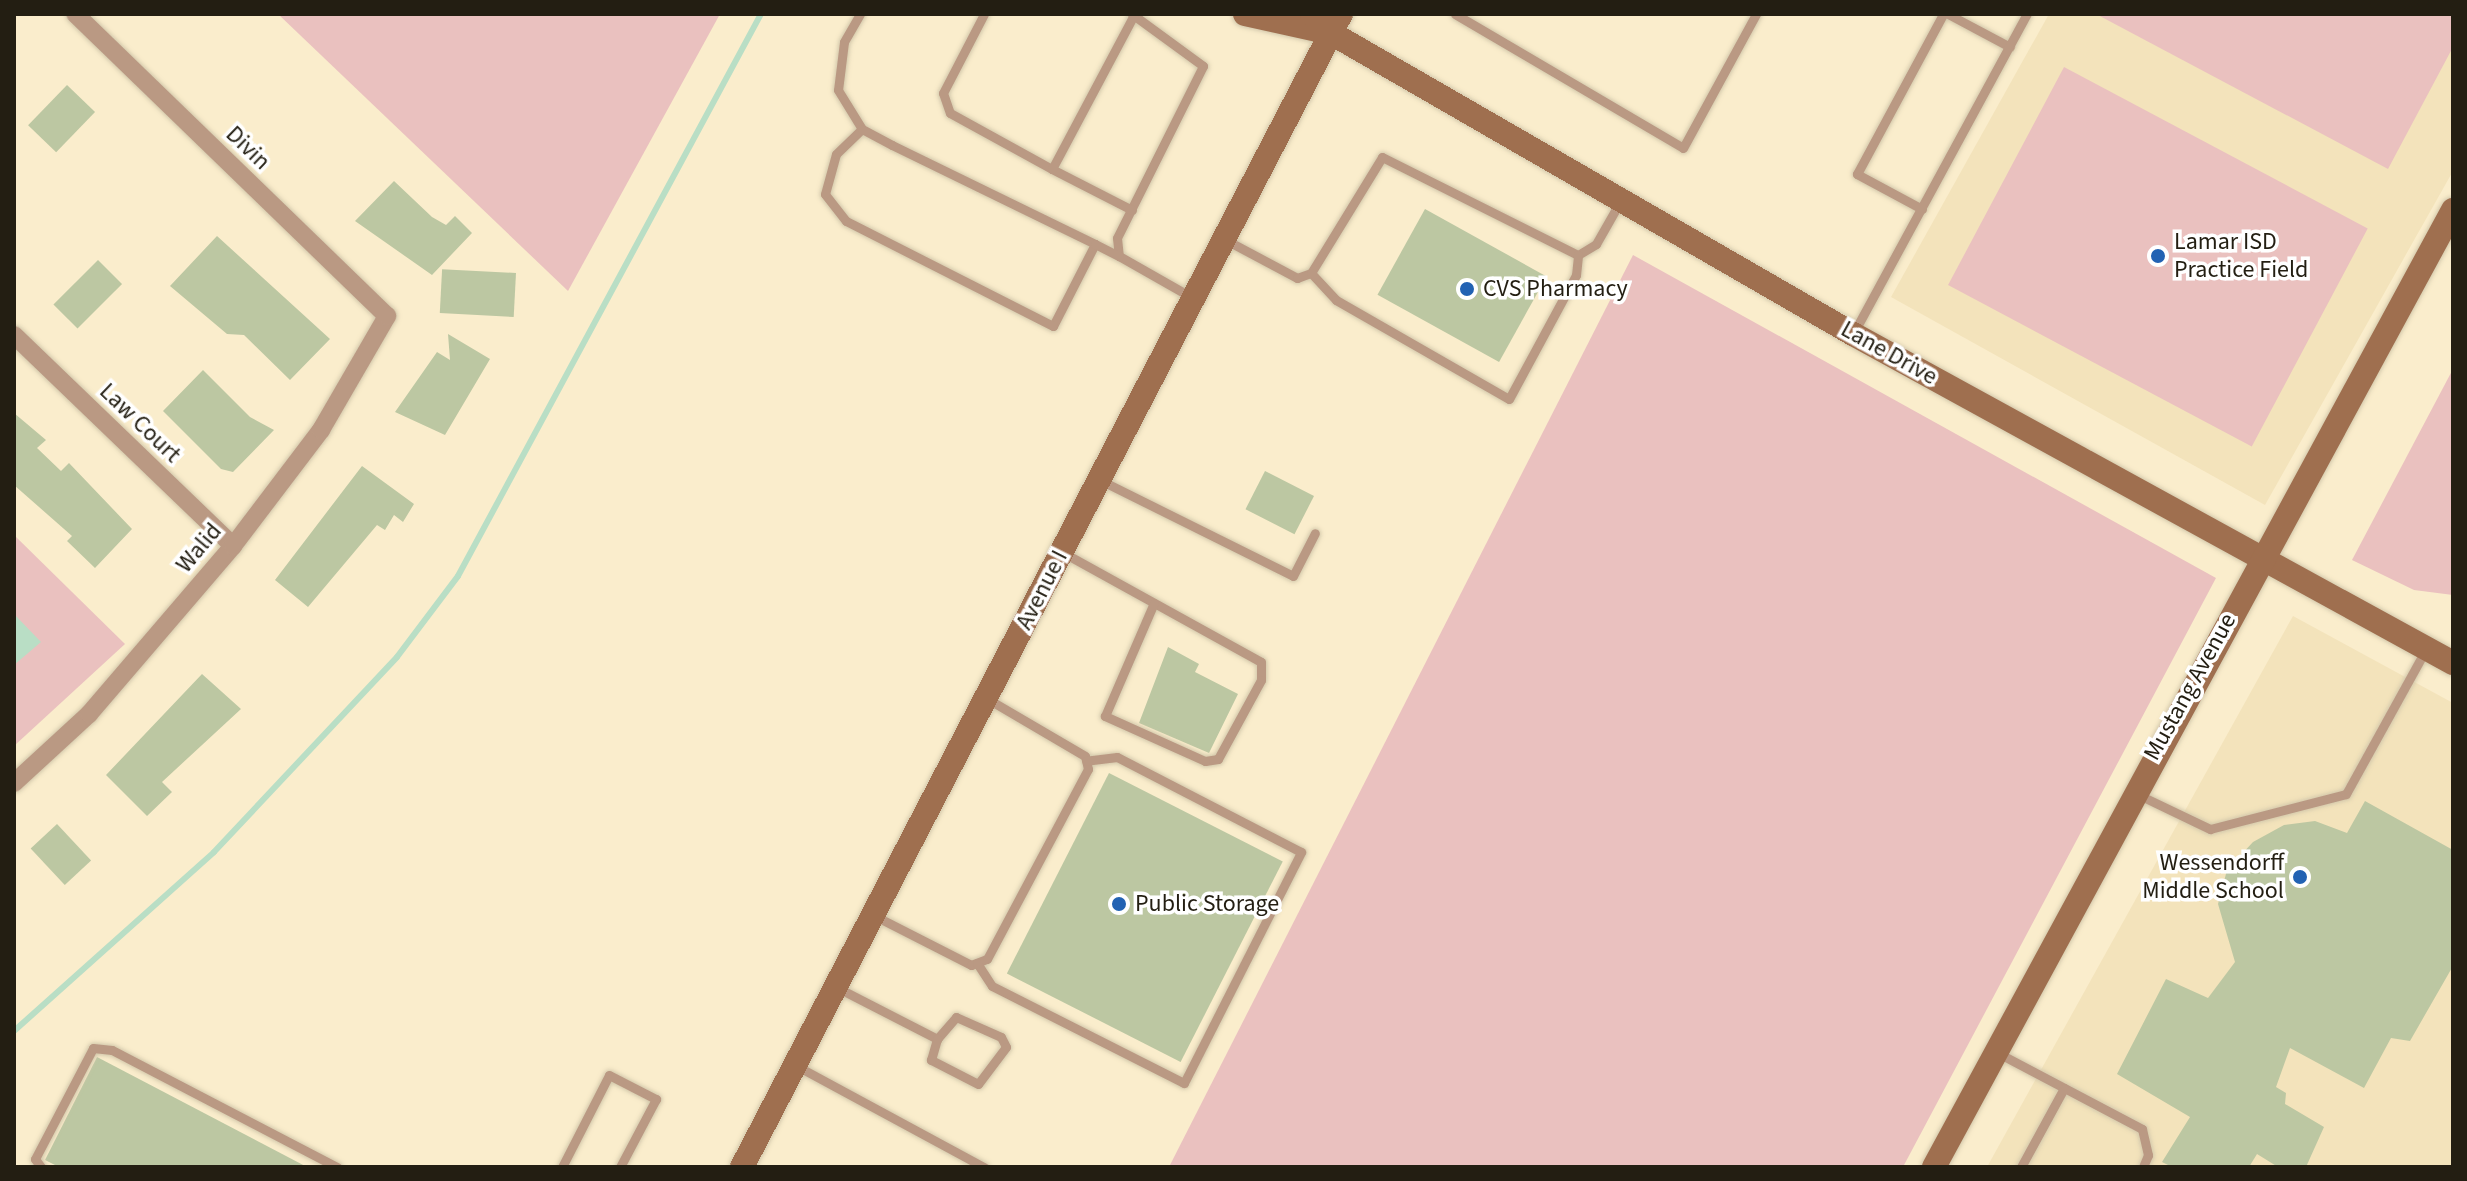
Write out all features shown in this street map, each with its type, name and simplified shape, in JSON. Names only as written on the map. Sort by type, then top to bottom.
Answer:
[{"type":"main road","points":[[1245,14],[1336,24]]},
{"type":"main road","points":[[1312,14],[1336,24]]},
{"type":"main road","name":"Lane Drive","points":[[1336,24],[1621,200],[1853,334],[2453,663]]},
{"type":"main road","name":"Avenue I","points":[[742,1167],[1336,24]]},
{"type":"main road","name":"Mustang Avenue","points":[[1934,1167],[2132,792],[2453,210]]},
{"type":"street","name":"Divin","points":[[75,14],[387,316]]},
{"type":"street","name":"Walid","points":[[14,783],[89,714],[233,546],[321,430],[387,316]]},
{"type":"street","name":"Law Court","points":[[14,335],[233,546]]},
{"type":"lane","points":[[860,14],[844,42],[838,90],[862,129],[1119,256],[1193,298]]},
{"type":"lane","points":[[984,14],[943,93],[950,113],[1132,210]]},
{"type":"lane","points":[[1455,14],[1683,148],[1756,14]]},
{"type":"lane","points":[[1922,209],[1857,174],[1946,14],[2010,47]]},
{"type":"lane","points":[[1853,334],[2027,14]]},
{"type":"lane","points":[[1052,169],[1133,15],[1203,66],[1117,238],[1119,256]]},
{"type":"lane","points":[[862,129],[836,154],[825,194],[846,221],[1053,326],[1095,244]]},
{"type":"lane","points":[[1224,239],[1297,278],[1311,273],[1376,160],[1432,179],[1578,255]]},
{"type":"lane","points":[[1578,255],[1596,244],[1621,200]]},
{"type":"lane","points":[[1311,273],[1336,300],[1509,399],[1576,275],[1578,255]]},
{"type":"lane","points":[[1099,479],[1293,576],[1315,533]]},
{"type":"lane","points":[[1062,552],[1261,662],[1261,680],[1218,759],[1205,761],[1105,716],[1154,603]]},
{"type":"lane","points":[[2132,792],[2210,829],[2346,794],[2426,648]]},
{"type":"lane","points":[[873,915],[977,963],[992,986],[1184,1083],[1301,852],[1117,757],[1086,761],[986,698]]},
{"type":"lane","points":[[977,963],[987,959],[1086,761]]},
{"type":"lane","points":[[836,987],[937,1039]]},
{"type":"lane","points":[[956,1017],[1001,1037],[1006,1047],[978,1084],[931,1060],[937,1039],[956,1017]]},
{"type":"lane","points":[[41,1167],[35,1159],[93,1048],[112,1050],[337,1167]]},
{"type":"lane","points":[[1995,1051],[2142,1129],[2148,1155],[2143,1167]]},
{"type":"lane","points":[[795,1065],[984,1167]]},
{"type":"lane","points":[[562,1167],[609,1075],[656,1099],[620,1167]]},
{"type":"lane","points":[[2021,1167],[2064,1088]]},
{"type":"shaded area","points":[[278,14],[720,14],[568,291]]},
{"type":"shaded area","points":[[2049,14],[2453,14],[2453,171],[2265,505],[1891,297]]},
{"type":"shaded area","points":[[2096,14],[2453,14],[2453,47],[2388,169]]},
{"type":"shaded area","name":"Lamar ISD Practice Field","points":[[2064,67],[2368,228],[2252,447],[1948,285]]},
{"type":"shaded area","points":[[1633,255],[2216,578],[1903,1167],[1169,1167]]},
{"type":"shaded area","points":[[2453,369],[2453,595],[2414,590],[2352,560]]},
{"type":"shaded area","points":[[14,535],[125,644],[14,746]]},
{"type":"shaded area","points":[[14,614],[41,642],[14,665]]},
{"type":"shaded area","name":"Wessendorff Middle School","points":[[2293,616],[2453,703],[2453,1167],[1987,1167]]},
{"type":"building","points":[[67,85],[95,112],[56,152],[28,125]]},
{"type":"building","points":[[394,181],[432,217],[446,225],[455,216],[472,233],[432,275],[355,221]]},
{"type":"building","name":"CVS Pharmacy","points":[[1425,209],[1547,276],[1499,362],[1377,295]]},
{"type":"building","points":[[217,236],[330,339],[290,380],[244,335],[227,334],[170,286]]},
{"type":"building","points":[[98,260],[122,284],[77,329],[53,305]]},
{"type":"building","points":[[442,269],[516,273],[514,317],[440,313]]},
{"type":"building","points":[[448,334],[490,359],[445,435],[395,412],[437,352],[450,360]]},
{"type":"building","points":[[203,370],[250,417],[274,430],[233,472],[221,469],[163,411]]},
{"type":"building","points":[[14,413],[46,440],[37,448],[61,471],[69,463],[132,529],[95,568],[67,541],[72,536],[14,485]]},
{"type":"building","points":[[362,466],[414,504],[403,522],[394,515],[385,530],[377,525],[308,607],[275,580]]},
{"type":"building","points":[[1265,471],[1314,496],[1294,534],[1245,509]]},
{"type":"building","points":[[1168,647],[1199,664],[1195,672],[1238,694],[1209,753],[1139,723]]},
{"type":"building","points":[[202,674],[241,709],[162,782],[172,792],[147,816],[106,775]]},
{"type":"building","points":[[1109,773],[1283,862],[1181,1062],[1007,973]]},
{"type":"building","points":[[2365,801],[2453,850],[2453,966],[2410,1041],[2391,1038],[2364,1088],[2290,1048],[2276,1087],[2286,1093],[2285,1104],[2324,1127],[2306,1167],[2278,1167],[2257,1154],[2249,1167],[2172,1167],[2162,1162],[2190,1117],[2117,1074],[2166,979],[2208,998],[2235,962],[2218,904],[2227,870],[2253,842],[2284,825],[2315,821],[2347,833]]},
{"type":"building","points":[[57,824],[91,861],[65,885],[31,849]]},
{"type":"building","points":[[97,1057],[307,1167],[59,1167],[45,1160]]},
{"type":"waterway","points":[[14,1031],[214,852],[397,657],[458,576],[761,14]]},
{"type":"place","name":"Lamar ISD Practice Field","points":[[2158,256]]},
{"type":"place","name":"CVS Pharmacy","points":[[1467,289]]},
{"type":"place","name":"Wessendorff Middle School","points":[[2300,877]]},
{"type":"place","name":"Public Storage","points":[[1119,904]]}]
